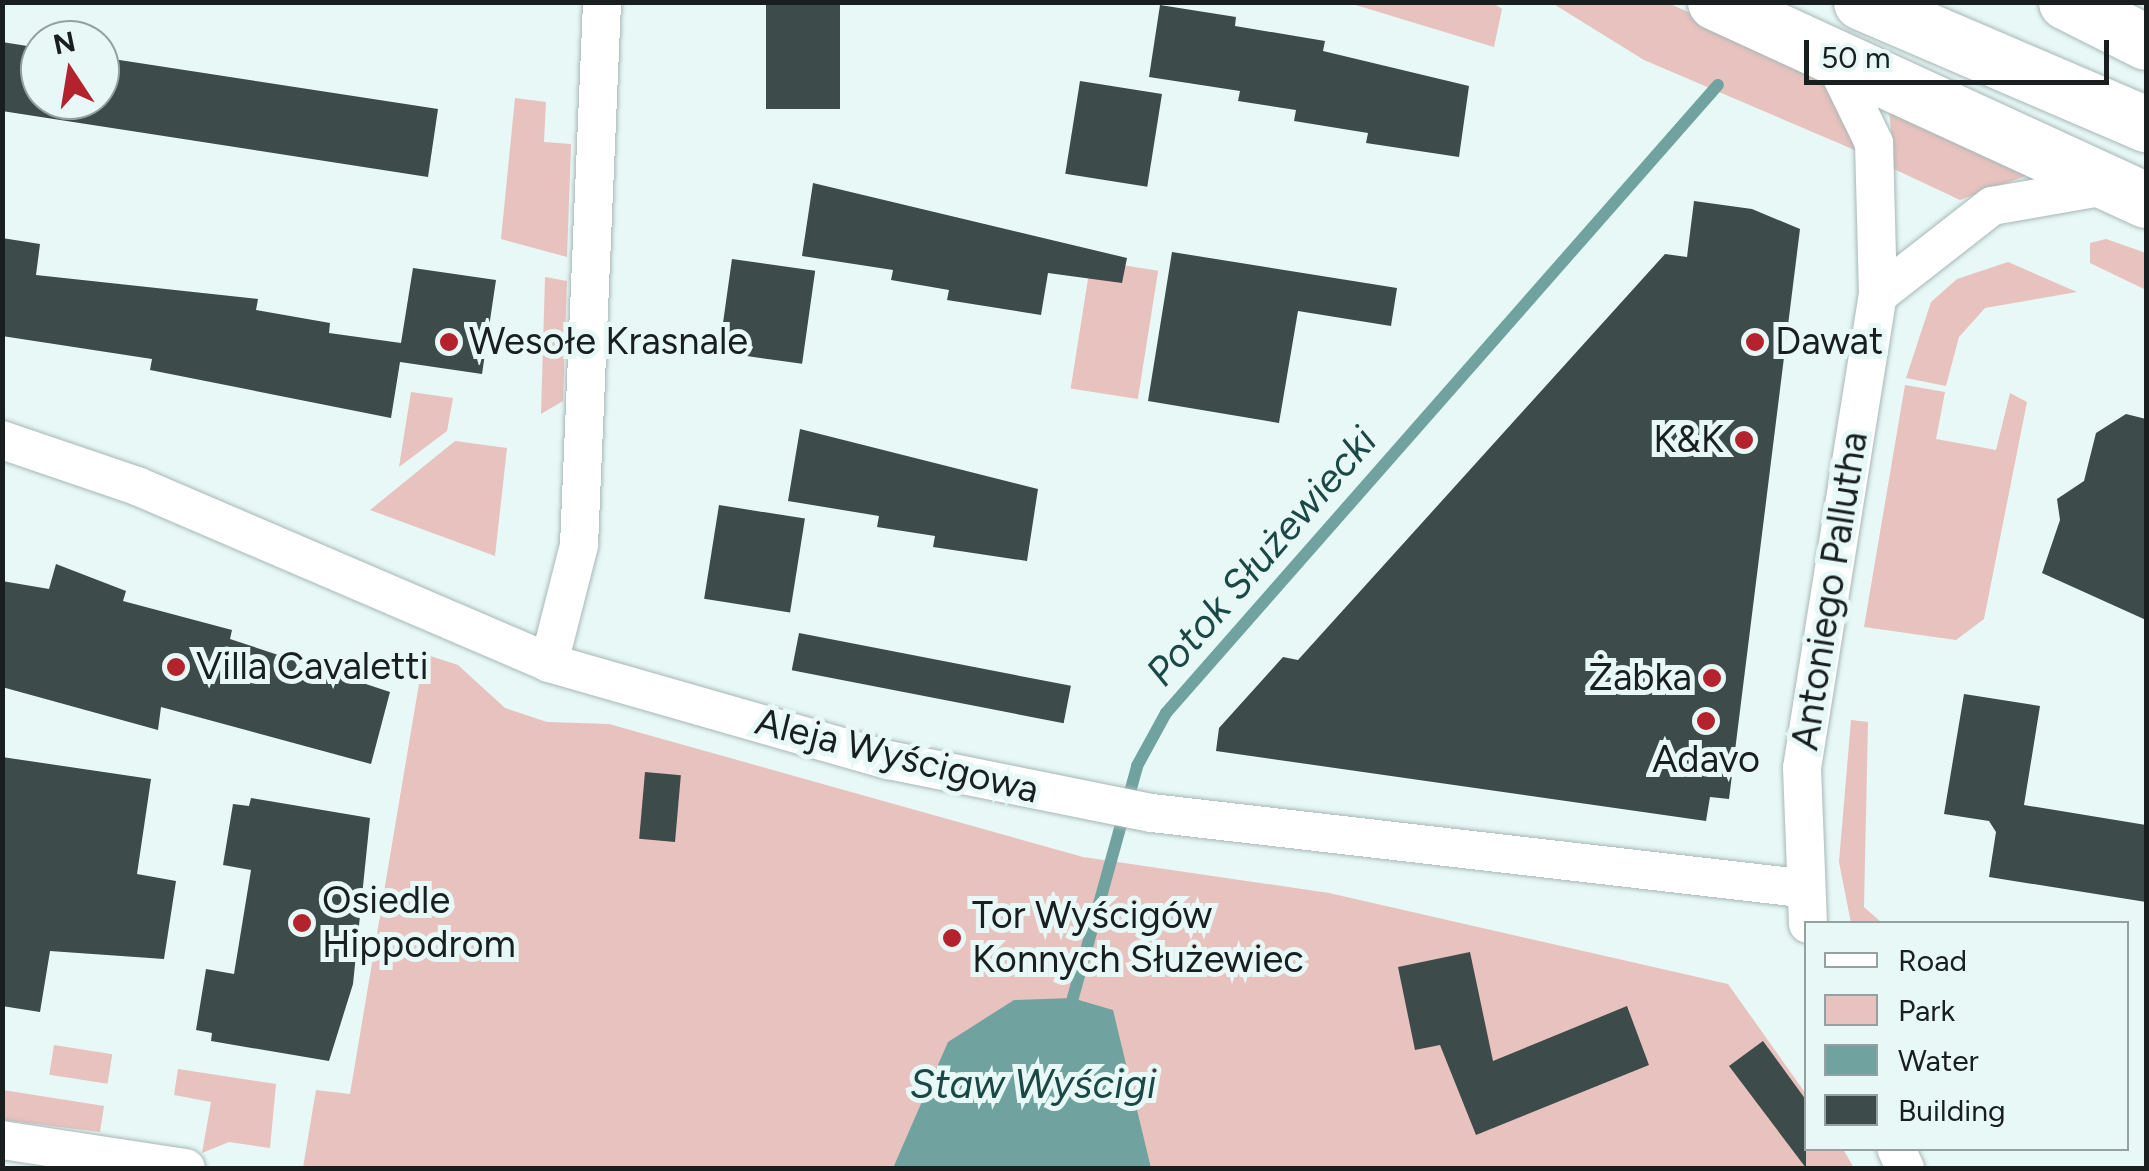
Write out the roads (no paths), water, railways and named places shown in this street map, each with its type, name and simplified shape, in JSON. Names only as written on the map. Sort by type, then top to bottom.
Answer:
[{"type":"main road","points":[[1715,2],[2130,193]]},
{"type":"main road","points":[[1861,2],[2146,124]]},
{"type":"main road","points":[[2066,2],[2146,42]]},
{"type":"street","points":[[549,663],[579,545],[602,2]]},
{"type":"street","name":"Antoniego Pallutha","points":[[1804,906],[1805,743],[1878,295],[1874,144],[1831,55]]},
{"type":"street","points":[[1878,295],[1992,206],[2130,193]]},
{"type":"street","name":"Aleja Wyścigowa","points":[[2,440],[137,486],[549,663],[888,760],[1152,813],[1804,906]]},
{"type":"street","points":[[2,1140],[186,1168]]},
{"type":"water","name":"Staw Wyścigi","points":[[1072,998],[1113,1010],[1151,1168],[893,1168],[948,1042],[1014,1000]]},
{"type":"waterway","name":"Potok Służewiecki","points":[[1069,1012],[1137,766],[1166,713],[1718,85]]},
{"type":"place","name":"Wesołe Krasnale","points":[[449,342]]},
{"type":"place","name":"Dawat","points":[[1755,342]]},
{"type":"place","name":"K&K","points":[[1744,440]]},
{"type":"place","name":"Villa Cavaletti","points":[[176,667]]},
{"type":"place","name":"Żabka","points":[[1712,678]]},
{"type":"place","name":"Adavo","points":[[1706,721]]},
{"type":"place","name":"Osiedle Hippodrom","points":[[302,923]]},
{"type":"place","name":"Tor Wyścigów Konnych Służewiec","points":[[952,938]]}]
